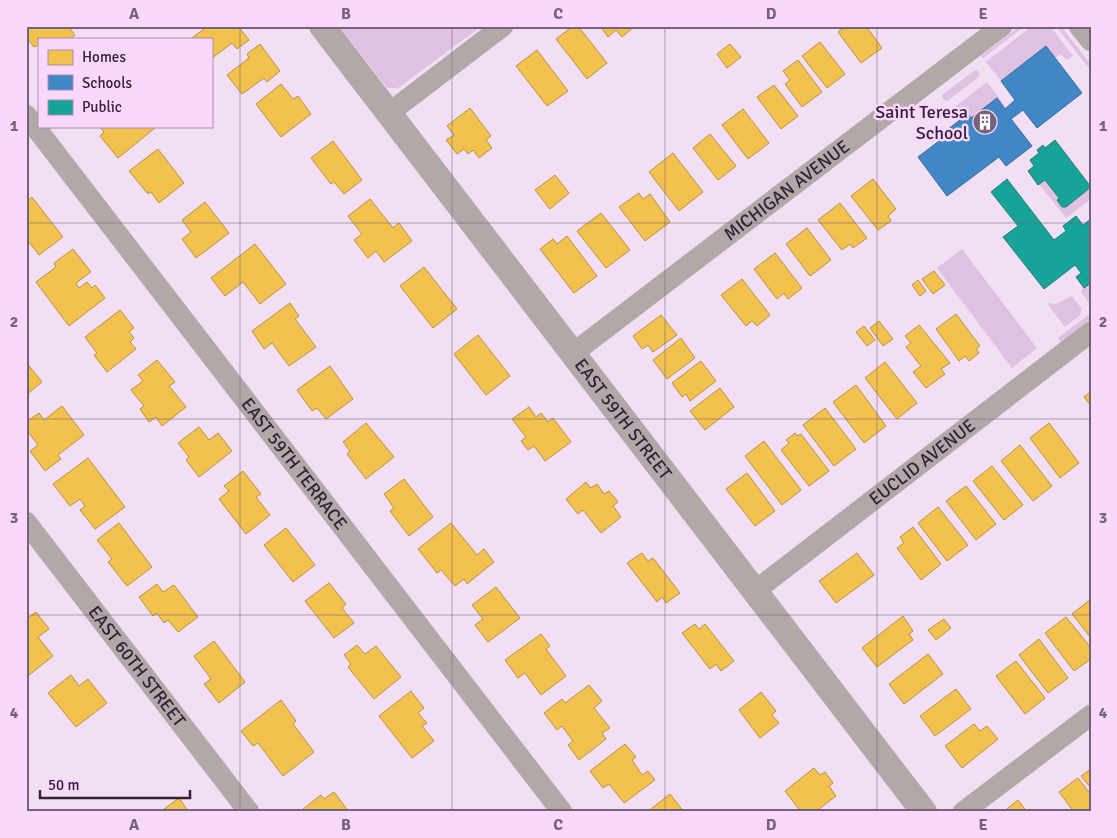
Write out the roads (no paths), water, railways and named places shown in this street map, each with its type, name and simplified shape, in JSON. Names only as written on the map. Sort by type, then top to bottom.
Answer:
[{"type":"street","name":"EAST 59TH STREET","points":[[322,26],[924,812]]},
{"type":"street","points":[[388,113],[503,26]]},
{"type":"street","name":"MICHIGAN AVENUE","points":[[572,354],[1002,26]]},
{"type":"street","points":[[1080,26],[1091,41]]},
{"type":"street","name":"EAST 59TH TERRACE","points":[[26,116],[562,812]]},
{"type":"street","name":"EUCLID AVENUE","points":[[754,591],[1091,332]]},
{"type":"street","name":"EAST 60TH STREET","points":[[26,522],[249,812]]},
{"type":"street","points":[[964,812],[1091,715]]},
{"type":"place","name":"Saint Teresa School","points":[[985,122]]}]
